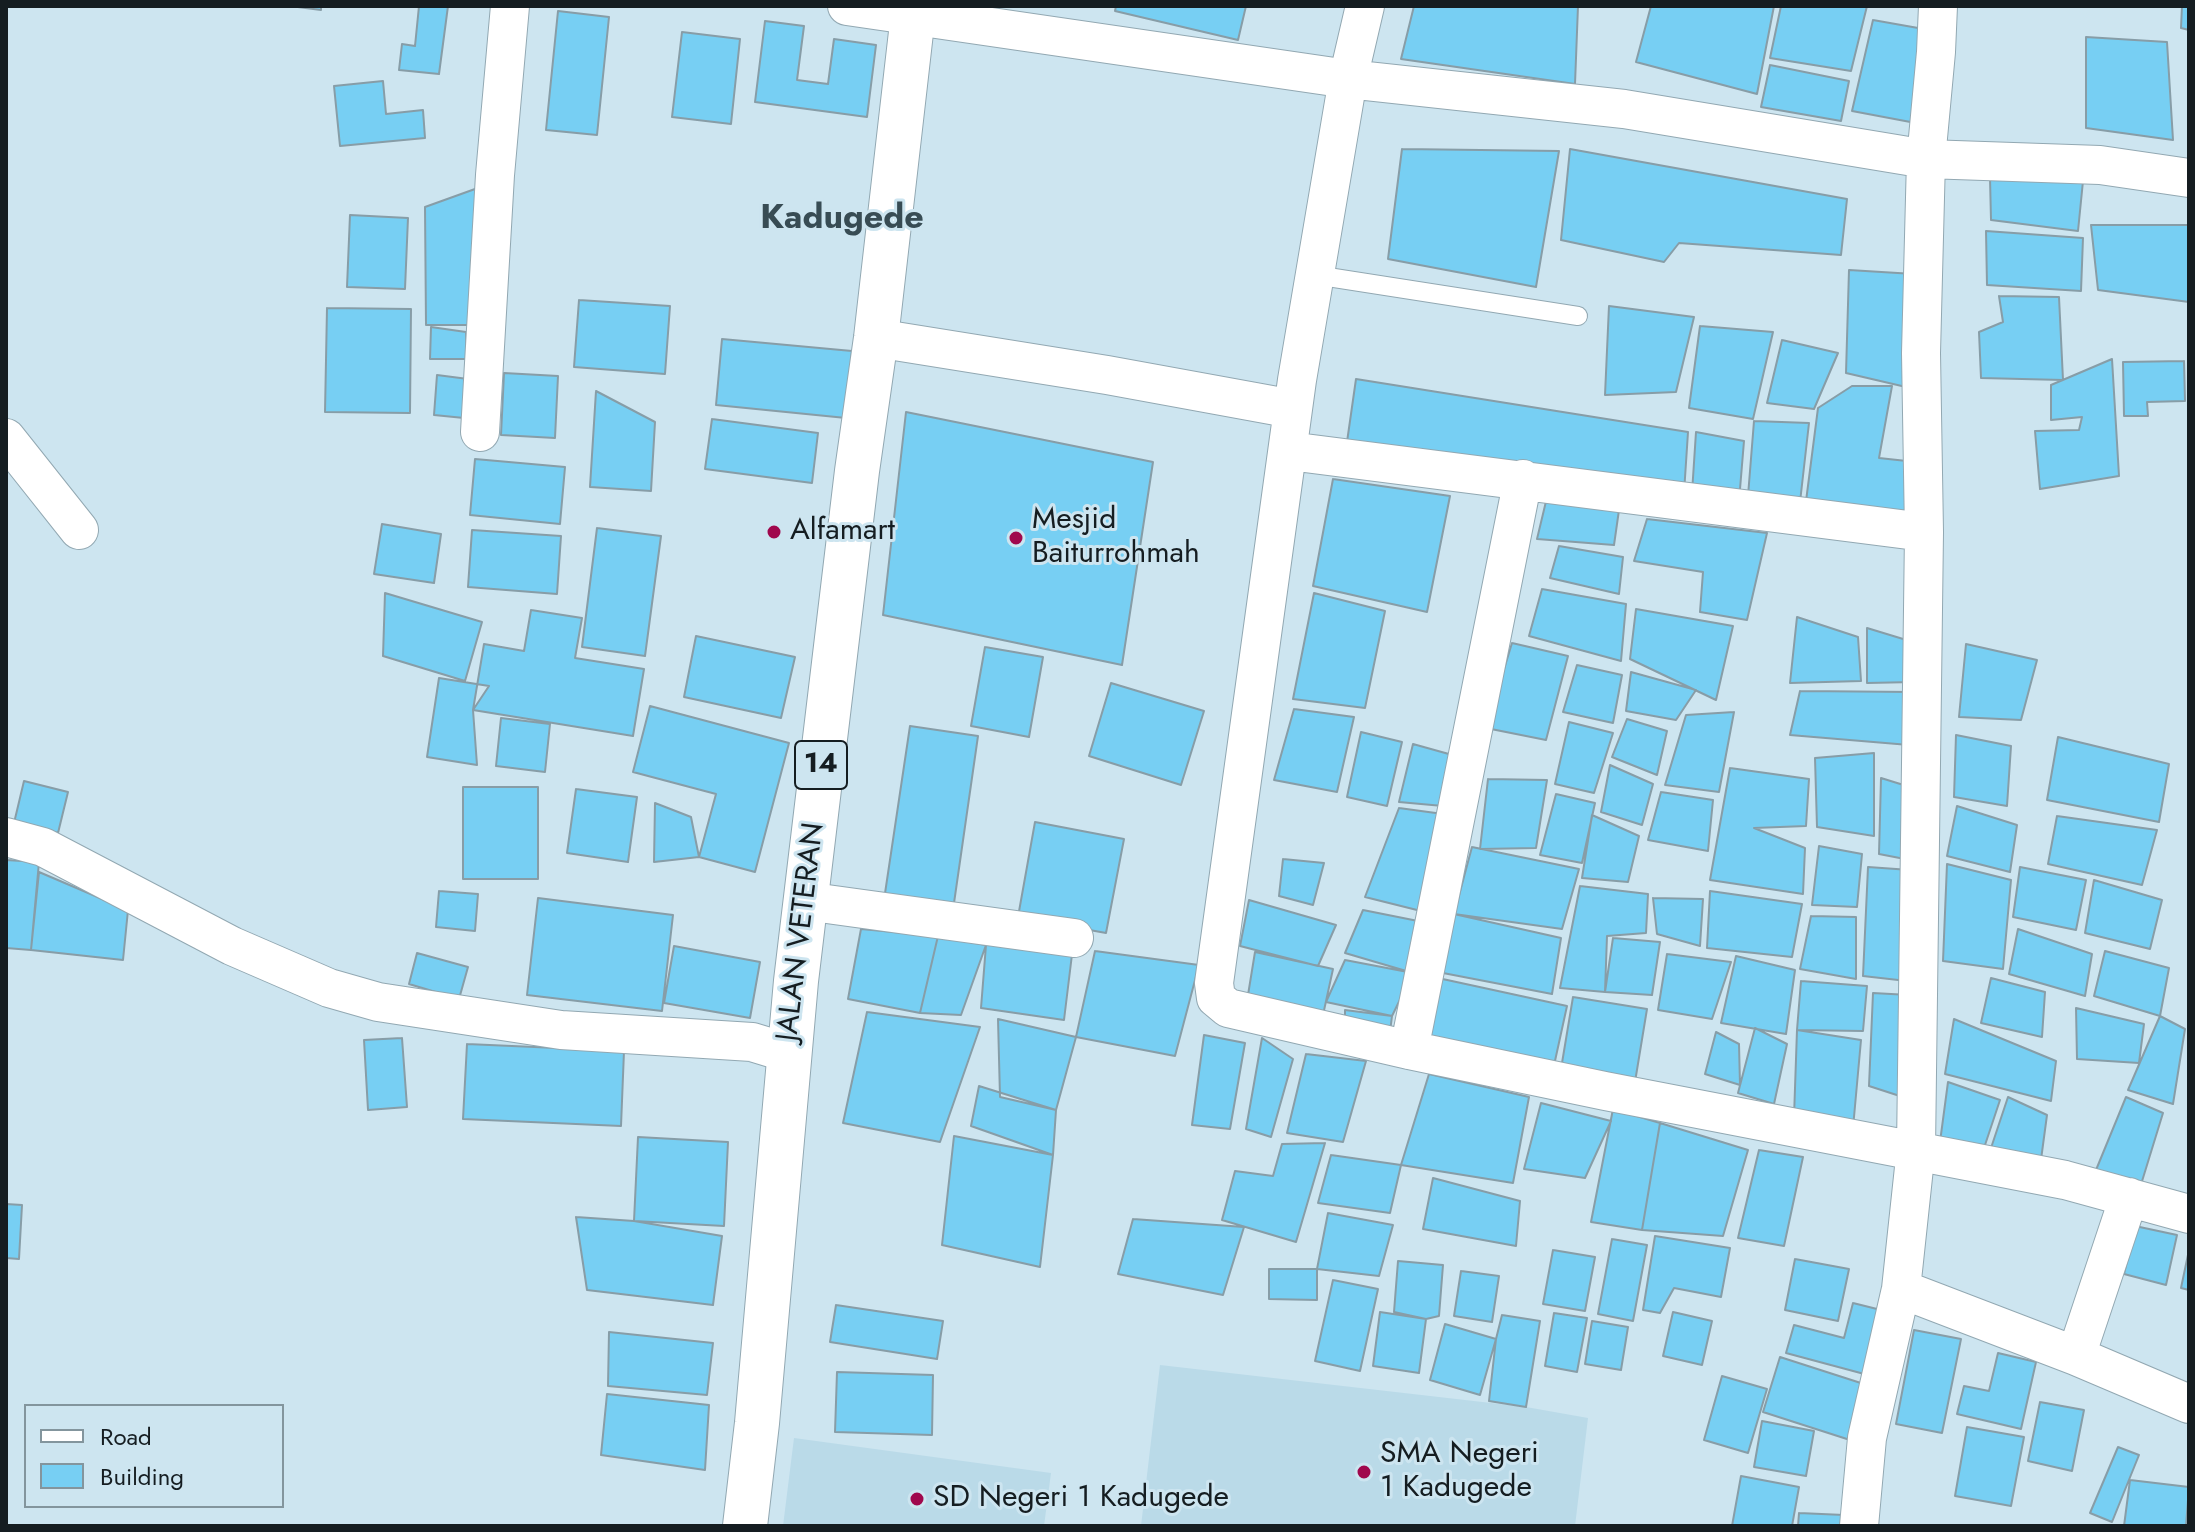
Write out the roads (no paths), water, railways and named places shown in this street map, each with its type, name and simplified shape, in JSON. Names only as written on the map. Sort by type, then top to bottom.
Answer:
[{"type":"highway","name":"JALAN VETERAN","points":[[745,1526],[757,1423],[788,1053],[914,11]]},
{"type":"street","points":[[480,432],[495,175],[510,6]]},
{"type":"street","points":[[847,6],[914,11],[1348,79],[1624,109],[1926,159],[2100,165],[2189,178]]},
{"type":"street","points":[[1365,6],[1348,79],[1293,409],[1214,991],[1220,1003],[1228,1008],[1409,1050],[2102,1188],[2189,1214]]},
{"type":"street","points":[[1859,1526],[1867,1438],[1901,1289],[1916,1149],[1924,532],[1921,353],[1926,159],[1938,6]]},
{"type":"street","points":[[876,338],[1293,409]]},
{"type":"street","points":[[6,438],[79,530]]},
{"type":"street","points":[[1289,451],[1924,532]]},
{"type":"street","points":[[1409,1050],[1523,479]]},
{"type":"street","points":[[6,837],[43,847],[232,946],[329,988],[378,1002],[561,1030],[752,1042],[788,1053]]},
{"type":"street","points":[[805,901],[1074,938]]},
{"type":"street","points":[[2076,1356],[2129,1197]]},
{"type":"street","points":[[1901,1289],[2076,1356],[2189,1404]]},
{"type":"lane","points":[[1315,275],[1578,316]]},
{"type":"place","name":"Alfamart","points":[[774,532]]},
{"type":"place","name":"Mesjid Baiturrohmah","points":[[1016,538]]},
{"type":"place","name":"SMA Negeri 1 Kadugede","points":[[1364,1472]]},
{"type":"place","name":"SD Negeri 1 Kadugede","points":[[917,1499]]},
{"type":"district","name":"Kadugede","points":[[842,220]]}]
